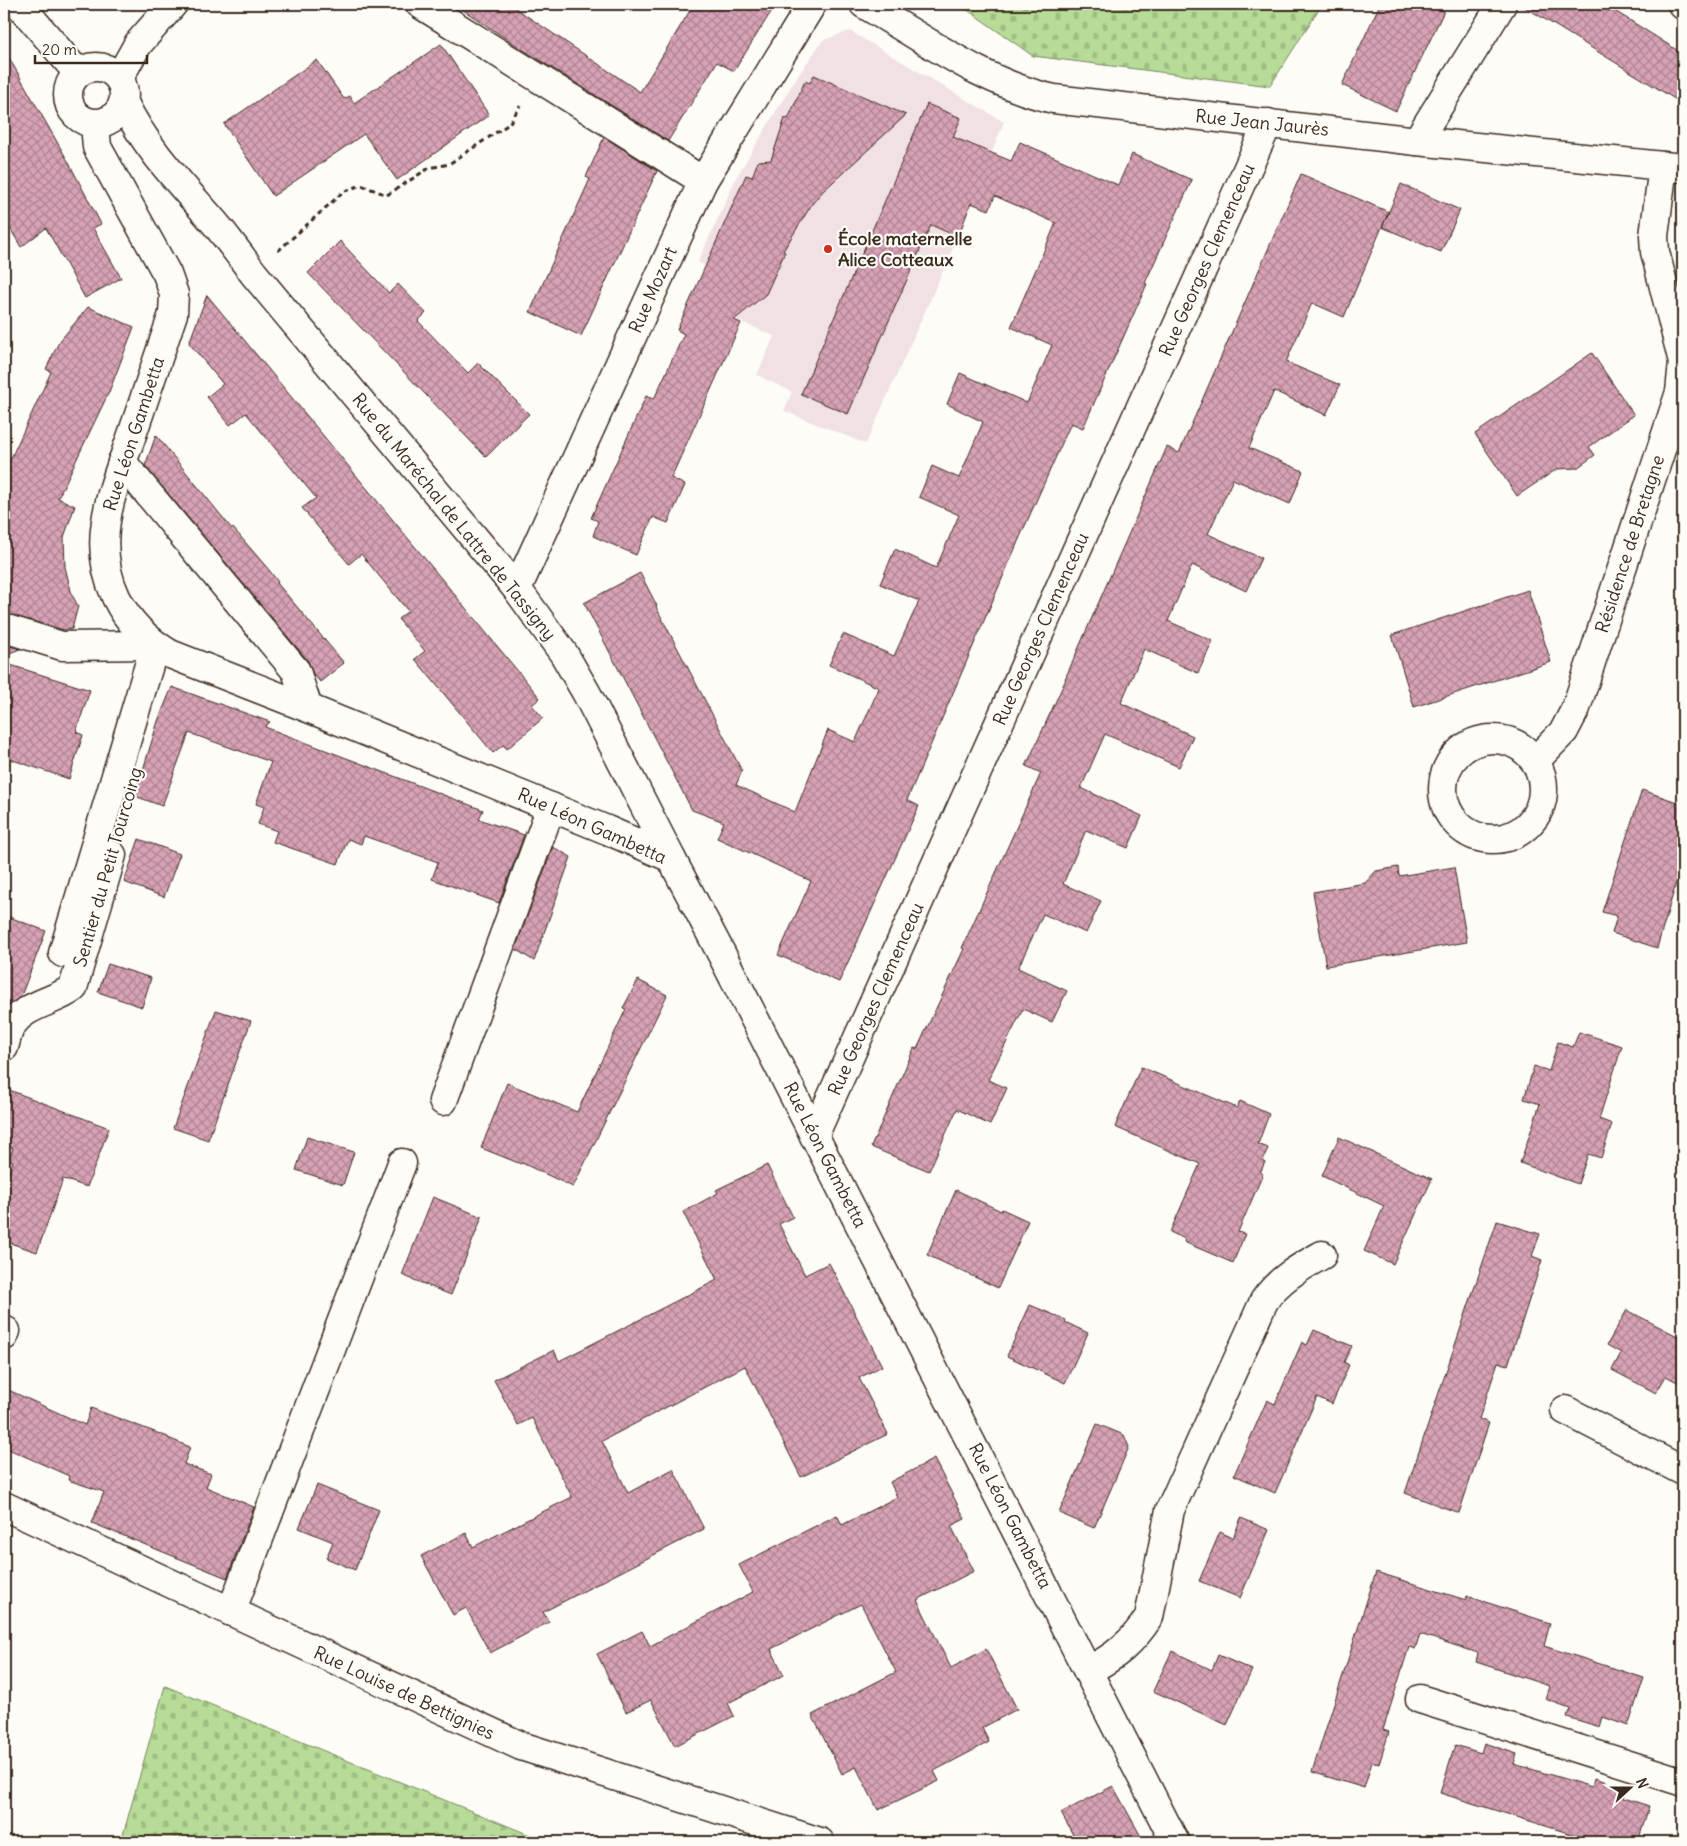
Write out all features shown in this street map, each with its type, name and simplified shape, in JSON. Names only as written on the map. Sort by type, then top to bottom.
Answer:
[{"type":"street","points":[[19,4],[78,73]]},
{"type":"street","points":[[173,4],[138,44],[121,91],[120,111],[113,118],[95,124],[85,121],[71,109],[68,100],[68,90],[78,73],[96,67],[112,72],[121,91],[133,122],[164,165],[219,228],[254,274]]},
{"type":"street","points":[[420,4],[703,181]]},
{"type":"street","name":"Rue Mozart","points":[[517,589],[703,181],[812,4]]},
{"type":"street","name":"Rue Jean Jaurès","points":[[864,4],[978,70],[1036,96],[1077,103],[1417,141],[1673,167]]},
{"type":"street","points":[[1417,141],[1502,4]]},
{"type":"street","name":"Rue Georges Clemenceau","points":[[814,1136],[1268,123]]},
{"type":"street","name":"Rue Léon Gambetta","points":[[95,124],[97,147],[152,245],[167,274],[174,294],[173,314],[113,488],[104,529],[104,561],[110,585],[123,611],[138,630],[163,649],[552,807],[671,858],[1089,1670],[1175,1842]]},
{"type":"street","name":"Résidence de Bretagne","points":[[1535,761],[1564,732],[1576,708],[1680,392],[1683,362],[1655,252],[1654,236],[1673,167]]},
{"type":"street","name":"Rue du Maréchal de Lattre de Tassigny","points":[[254,274],[517,589],[564,654],[587,694],[671,858]]},
{"type":"street","points":[[122,462],[296,671],[308,708]]},
{"type":"street","points":[[4,628],[62,646],[163,649],[63,952]]},
{"type":"street","name":"Sentier du Petit Tourcoing","points":[[4,1047],[11,1027],[20,1016],[34,1006],[63,996],[73,988],[163,649]]},
{"type":"street","points":[[444,1101],[552,807]]},
{"type":"street","points":[[231,1612],[402,1163]]},
{"type":"street","points":[[1089,1670],[1121,1651],[1141,1630],[1149,1617],[1170,1510],[1264,1301],[1271,1290],[1292,1272],[1322,1255]]},
{"type":"street","points":[[4,1330],[6,1330],[4,1336]]},
{"type":"street","points":[[1565,1410],[1683,1470]]},
{"type":"street","name":"Rue Louise de Bettignies","points":[[4,1506],[521,1746],[820,1842]]},
{"type":"street","points":[[1420,1699],[1683,1782]]},
{"type":"path","points":[[254,274],[343,192],[361,185],[387,195],[429,168],[449,164],[509,124],[538,78]]},
{"type":"shaded area","name":"École maternelle Alice Cotteaux","points":[[850,31],[1004,122],[958,237],[866,444],[784,411],[792,392],[757,375],[774,336],[690,300],[706,266],[698,262],[737,176],[795,80],[823,40]]},
{"type":"green space","points":[[959,4],[1322,4],[1270,86],[1033,56]]},
{"type":"green space","points":[[165,1686],[547,1842],[121,1842]]},
{"type":"building","points":[[454,4],[509,4],[640,92],[694,4],[776,4],[734,71],[717,62],[668,141]]},
{"type":"building","points":[[1380,4],[1428,4],[1444,11],[1396,111],[1342,85]]},
{"type":"building","points":[[1520,4],[1603,4],[1631,21],[1683,54],[1683,104]]},
{"type":"building","points":[[441,44],[489,115],[397,180],[364,134],[273,196],[224,124],[317,60],[344,99],[350,96],[354,103]]},
{"type":"building","points":[[4,49],[69,163],[101,224],[93,228],[121,278],[85,298],[46,228],[21,247],[4,218]]},
{"type":"building","points":[[814,75],[906,115],[822,192],[812,204],[783,251],[785,252],[766,294],[734,320],[741,323],[671,478],[685,485],[668,523],[653,517],[636,555],[593,536],[598,521],[591,518],[646,396],[654,399],[684,334],[677,330],[746,175],[752,177],[758,161],[771,160],[785,118],[788,119],[805,81],[810,83]]},
{"type":"building","points":[[927,104],[961,118],[953,137],[1011,161],[1020,142],[1118,185],[1132,154],[1192,180],[1145,283],[1147,284],[1083,428],[1071,423],[1020,537],[907,800],[919,806],[839,982],[778,955],[811,881],[717,838],[724,822],[692,810],[584,603],[640,573],[742,771],[736,785],[795,812],[828,730],[855,742],[879,688],[829,665],[843,634],[894,656],[919,601],[880,584],[895,549],[936,568],[959,515],[919,497],[932,466],[959,478],[983,422],[947,404],[960,373],[1027,403],[1052,345],[1011,327],[1056,223],[995,196],[989,210],[971,203],[958,237],[931,225],[848,414],[801,394]]},
{"type":"building","points":[[604,137],[657,171],[581,336],[530,312],[590,179],[586,177]]},
{"type":"building","points":[[1301,174],[1389,212],[1401,184],[1460,210],[1441,252],[1382,227],[1344,317],[1312,303],[1286,362],[1340,385],[1326,415],[1274,391],[1249,448],[1303,471],[1290,504],[1233,479],[1208,534],[1261,558],[1246,591],[1192,565],[1168,621],[1213,641],[1198,673],[1144,649],[1121,703],[1193,736],[1179,767],[1105,734],[1081,788],[1142,816],[1128,848],[1086,830],[1063,884],[1101,901],[1086,933],[1043,914],[1018,968],[1067,991],[1052,1022],[1023,1009],[988,1080],[1007,1088],[990,1125],[957,1109],[929,1171],[871,1147],[914,1048],[917,1049],[964,949],[962,948],[1041,773],[1026,766],[1167,447],[1179,453]]},
{"type":"building","points":[[340,241],[389,293],[398,284],[426,313],[418,321],[468,373],[478,363],[529,414],[486,457],[308,273]]},
{"type":"building","points":[[207,295],[540,698],[532,705],[543,718],[507,749],[503,745],[493,753],[415,659],[425,651],[398,619],[408,611],[361,554],[349,564],[302,508],[316,498],[246,413],[230,425],[207,397],[223,384],[189,343]]},
{"type":"building","points":[[88,307],[134,327],[109,392],[58,498],[75,506],[64,537],[65,567],[72,595],[78,606],[72,629],[64,630],[4,613],[4,473],[51,372],[46,369],[59,342]]},
{"type":"building","points":[[1592,353],[1634,415],[1589,447],[1595,455],[1577,468],[1557,469],[1517,496],[1475,434]]},
{"type":"building","points":[[156,435],[344,663],[320,682],[313,674],[308,661],[145,466]]},
{"type":"building","points":[[1528,590],[1551,662],[1414,707],[1392,635]]},
{"type":"building","points":[[4,644],[20,649],[4,655]]},
{"type":"building","points":[[4,663],[90,690],[76,732],[83,735],[69,779],[4,757]]},
{"type":"building","points":[[172,687],[270,722],[265,727],[483,810],[479,819],[524,835],[499,903],[432,879],[438,862],[364,836],[361,844],[348,839],[338,864],[273,842],[277,831],[258,824],[264,807],[256,804],[271,762],[189,733],[162,806],[135,796],[158,721]]},
{"type":"building","points":[[1642,790],[1683,804],[1683,860],[1657,948],[1612,933],[1617,916],[1602,912]]},
{"type":"building","points":[[139,839],[180,854],[164,897],[124,882]]},
{"type":"building","points":[[553,847],[571,857],[534,961],[515,949]]},
{"type":"building","points":[[1398,867],[1399,876],[1454,867],[1467,942],[1326,966],[1313,892],[1365,883],[1376,871]]},
{"type":"building","points":[[4,915],[46,931],[21,996],[4,1010]]},
{"type":"building","points":[[108,964],[151,978],[142,1007],[98,992]]},
{"type":"building","points":[[638,980],[667,995],[573,1187],[522,1163],[481,1148],[507,1083],[577,1112],[626,1009],[623,1008]]},
{"type":"building","points":[[216,1010],[251,1021],[208,1140],[173,1128]]},
{"type":"building","points":[[1579,1032],[1622,1046],[1599,1119],[1612,1124],[1601,1158],[1588,1154],[1578,1184],[1520,1163],[1540,1104],[1524,1099],[1534,1066],[1549,1071],[1558,1042],[1573,1047]]},
{"type":"building","points":[[1141,1067],[1237,1108],[1240,1101],[1269,1114],[1258,1144],[1268,1148],[1260,1173],[1263,1174],[1238,1232],[1245,1234],[1233,1263],[1184,1242],[1185,1239],[1170,1232],[1200,1164],[1115,1127]]},
{"type":"building","points":[[4,1088],[109,1128],[87,1187],[63,1179],[37,1252],[4,1241],[4,1186],[13,1161],[9,1160],[13,1148],[4,1145]]},
{"type":"building","points":[[307,1137],[354,1152],[343,1185],[296,1170]]},
{"type":"building","points":[[1339,1137],[1432,1179],[1393,1264],[1364,1251],[1384,1206],[1322,1176]]},
{"type":"building","points":[[767,1165],[793,1217],[779,1224],[805,1275],[829,1263],[882,1366],[859,1378],[888,1434],[801,1477],[745,1366],[602,1441],[628,1493],[673,1469],[704,1529],[543,1612],[549,1622],[490,1653],[466,1608],[453,1615],[421,1556],[466,1533],[473,1547],[572,1497],[532,1418],[518,1425],[494,1380],[554,1350],[559,1361],[717,1280],[683,1212],[718,1193],[716,1190]]},
{"type":"building","points":[[956,1190],[1028,1221],[998,1288],[927,1255]]},
{"type":"building","points":[[433,1197],[482,1217],[451,1295],[402,1275]]},
{"type":"building","points":[[1497,1221],[1540,1234],[1532,1256],[1542,1260],[1508,1365],[1498,1362],[1479,1419],[1489,1423],[1459,1513],[1405,1493]]},
{"type":"building","points":[[1030,1305],[1066,1320],[1065,1322],[1088,1333],[1065,1383],[1007,1356]]},
{"type":"building","points":[[1627,1310],[1683,1339],[1683,1385],[1666,1376],[1656,1393],[1612,1370],[1621,1353],[1607,1345]]},
{"type":"building","points":[[1314,1330],[1352,1346],[1344,1362],[1349,1365],[1332,1404],[1317,1397],[1275,1493],[1234,1475],[1267,1400],[1275,1404],[1302,1342],[1307,1345]]},
{"type":"building","points":[[4,1388],[85,1425],[91,1408],[190,1447],[184,1464],[211,1474],[206,1487],[254,1507],[227,1578],[92,1523],[104,1492],[68,1480],[69,1476],[4,1447]]},
{"type":"building","points":[[1097,1424],[1124,1435],[1129,1447],[1094,1528],[1059,1513]]},
{"type":"building","points":[[934,1459],[965,1519],[951,1526],[974,1571],[917,1600],[951,1668],[986,1649],[1017,1709],[982,1728],[989,1742],[934,1771],[939,1781],[878,1810],[856,1767],[842,1774],[812,1715],[896,1672],[861,1604],[771,1649],[784,1675],[728,1703],[734,1716],[675,1746],[651,1700],[626,1712],[597,1654],[642,1631],[650,1646],[753,1592],[739,1565],[837,1515],[842,1525],[897,1497],[890,1482]]},
{"type":"building","points":[[317,1485],[379,1510],[355,1570],[326,1558],[333,1542],[299,1528]]},
{"type":"building","points":[[1241,1518],[1269,1530],[1240,1598],[1199,1581],[1220,1532],[1233,1538]]},
{"type":"building","points":[[1376,1572],[1466,1600],[1467,1596],[1550,1623],[1544,1646],[1644,1678],[1628,1726],[1603,1717],[1600,1727],[1567,1717],[1570,1708],[1545,1699],[1549,1686],[1476,1662],[1478,1653],[1420,1634],[1415,1649],[1409,1647],[1383,1730],[1389,1732],[1379,1764],[1372,1762],[1364,1788],[1312,1772]]},
{"type":"building","points":[[1172,1651],[1212,1670],[1218,1655],[1252,1670],[1227,1725],[1153,1691]]},
{"type":"building","points":[[1484,1743],[1517,1754],[1514,1764],[1592,1787],[1594,1778],[1627,1788],[1624,1798],[1649,1806],[1638,1842],[1597,1842],[1440,1793],[1455,1745],[1481,1753]]},
{"type":"building","points":[[1113,1786],[1144,1842],[1077,1842],[1061,1813]]},
{"type":"place","name":"École maternelle Alice Cotteaux","points":[[828,249]]}]
